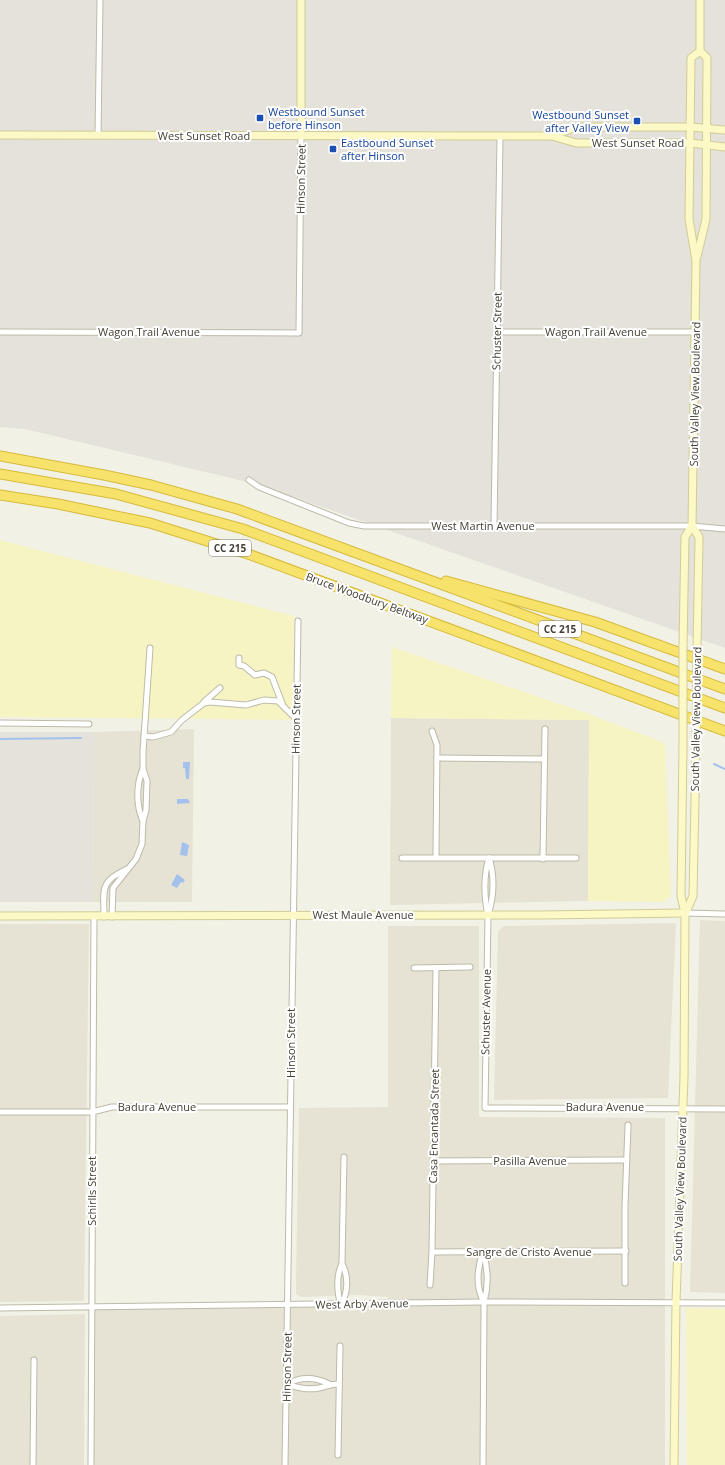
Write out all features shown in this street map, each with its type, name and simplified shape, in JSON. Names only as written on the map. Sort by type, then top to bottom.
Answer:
[{"type":"highway","name":"CC 215","points":[[0,456],[151,485],[237,509],[285,525],[725,689]]},
{"type":"highway","name":"Bruce Woodbury Beltway","points":[[0,474],[116,494],[243,529],[725,708]]},
{"type":"highway","name":"Bruce Woodbury Beltway","points":[[0,495],[58,504],[150,523],[248,554],[725,731]]},
{"type":"highway","points":[[395,567],[587,620],[725,669]]},
{"type":"main road","name":"Hinson Street","points":[[301,0],[301,136]]},
{"type":"main road","name":"South Valley View Boulevard","points":[[696,261],[706,219],[707,58],[700,51],[700,0]]},
{"type":"main road","name":"South Valley View Boulevard","points":[[674,1465],[676,1302],[682,1108],[685,913],[681,896],[683,646],[685,537],[692,526],[696,261],[689,219],[691,58],[700,51]]},
{"type":"main road","name":"West Sunset Road","points":[[552,136],[576,127],[690,127],[725,130]]},
{"type":"main road","name":"West Sunset Road","points":[[0,135],[552,136],[576,143],[690,144],[725,147]]},
{"type":"main road","name":"South Valley View Boulevard","points":[[685,913],[693,896],[696,751],[699,537],[692,526]]},
{"type":"main road","name":"West Maule Avenue","points":[[0,916],[488,916],[685,913]]},
{"type":"street","points":[[98,135],[100,0]]},
{"type":"street","name":"Hinson Street","points":[[299,333],[301,136]]},
{"type":"street","name":"Schuster Street","points":[[494,526],[500,136]]},
{"type":"street","name":"Wagon Trail Avenue","points":[[0,332],[299,333]]},
{"type":"street","name":"Wagon Trail Avenue","points":[[497,332],[695,332]]},
{"type":"street","name":"West Martin Avenue","points":[[249,480],[259,487],[349,523],[364,526],[692,526],[725,529]]},
{"type":"street","name":"Hinson Street","points":[[285,1465],[298,621]]},
{"type":"street","points":[[142,821],[138,810],[139,780],[143,769],[150,648]]},
{"type":"street","points":[[239,658],[239,666],[244,666],[255,675],[264,673],[272,677],[275,681],[278,696],[283,705]]},
{"type":"street","points":[[144,736],[153,737],[171,732],[185,717],[204,703],[220,688]]},
{"type":"street","points":[[204,703],[252,704],[257,701],[273,700],[278,701],[283,705],[297,720]]},
{"type":"street","points":[[0,723],[89,724]]},
{"type":"street","points":[[543,858],[545,729]]},
{"type":"street","points":[[432,730],[436,739],[437,758],[436,857]]},
{"type":"street","points":[[437,758],[544,759]]},
{"type":"street","points":[[112,917],[113,888],[136,859],[141,848],[142,821],[146,810],[147,781],[143,769]]},
{"type":"street","points":[[402,858],[576,858]]},
{"type":"street","points":[[488,916],[485,900],[485,871],[489,858]]},
{"type":"street","points":[[488,916],[493,900],[493,870],[489,858]]},
{"type":"street","points":[[104,917],[105,885],[113,876],[127,869]]},
{"type":"street","name":"West Maule Avenue","points":[[685,913],[725,914]]},
{"type":"street","name":"Schuster Avenue","points":[[485,1108],[488,916]]},
{"type":"street","name":"Schirlls Street","points":[[91,1465],[94,917]]},
{"type":"street","points":[[414,968],[470,968]]},
{"type":"street","name":"Casa Encantada Street","points":[[430,1285],[434,1162],[436,968]]},
{"type":"street","name":"Badura Avenue","points":[[0,1112],[92,1112],[112,1106],[290,1107]]},
{"type":"street","name":"Badura Avenue","points":[[485,1108],[725,1109]]},
{"type":"street","points":[[625,1283],[628,1125]]},
{"type":"street","points":[[341,1305],[346,1296],[346,1271],[342,1264],[344,1157]]},
{"type":"street","name":"Pasilla Avenue","points":[[434,1162],[627,1160]]},
{"type":"street","name":"Sangre de Cristo Avenue","points":[[432,1252],[626,1251]]},
{"type":"street","points":[[483,1252],[478,1266],[478,1292],[484,1302]]},
{"type":"street","points":[[483,1252],[487,1266],[487,1291],[484,1302],[483,1465]]},
{"type":"street","name":"West Arby Avenue","points":[[0,1308],[288,1304],[341,1305],[484,1302],[725,1303]]},
{"type":"street","points":[[338,1455],[340,1346]]},
{"type":"street","points":[[34,1360],[34,1465]]},
{"type":"street","points":[[287,1384],[296,1379],[319,1379],[329,1384]]},
{"type":"street","points":[[287,1384],[296,1388],[319,1388],[329,1384],[339,1384]]},
{"type":"shaded area","points":[[0,0],[725,0],[725,648],[256,484],[25,429],[0,427]]},
{"type":"shaded area","points":[[391,718],[589,720],[588,901],[390,905]]},
{"type":"shaded area","points":[[194,729],[192,902],[93,902],[94,732]]},
{"type":"shaded area","points":[[0,732],[94,732],[93,902],[0,902]]},
{"type":"shaded area","points":[[700,920],[725,921],[725,1293],[690,1292]]},
{"type":"shaded area","points":[[676,923],[668,1098],[494,1100],[498,931],[504,926]]},
{"type":"shaded area","points":[[0,924],[89,924],[84,1301],[0,1302]]},
{"type":"shaded area","points":[[388,926],[479,926],[479,1117],[665,1118],[665,1465],[91,1465],[91,1307],[388,1307],[388,1297],[358,1295],[301,1297],[296,1294],[296,1280],[299,1108],[388,1107]]},
{"type":"shaded area","points":[[85,1314],[84,1465],[0,1465],[0,1316]]},
{"type":"sand","points":[[0,540],[294,616],[293,720],[0,717]]},
{"type":"sand","points":[[392,647],[589,714],[665,743],[671,896],[664,902],[588,901],[589,720],[391,718]]},
{"type":"sand","points":[[686,1308],[725,1309],[725,1465],[687,1465]]},
{"type":"water","points":[[183,762],[190,762],[189,779],[186,779]]},
{"type":"water","points":[[177,799],[188,799],[190,803],[177,804]]},
{"type":"water","points":[[182,842],[189,845],[187,856],[180,855]]},
{"type":"water","points":[[177,874],[185,880],[183,883],[181,882],[177,888],[171,885]]},
{"type":"waterway","points":[[0,739],[81,738]]},
{"type":"waterway","points":[[714,764],[725,769]]},
{"type":"place","name":"Westbound Sunset before Hinson","points":[[260,118]]},
{"type":"place","name":"Westbound Sunset after Valley View","points":[[637,121]]},
{"type":"place","name":"Eastbound Sunset after Hinson","points":[[333,149]]}]
